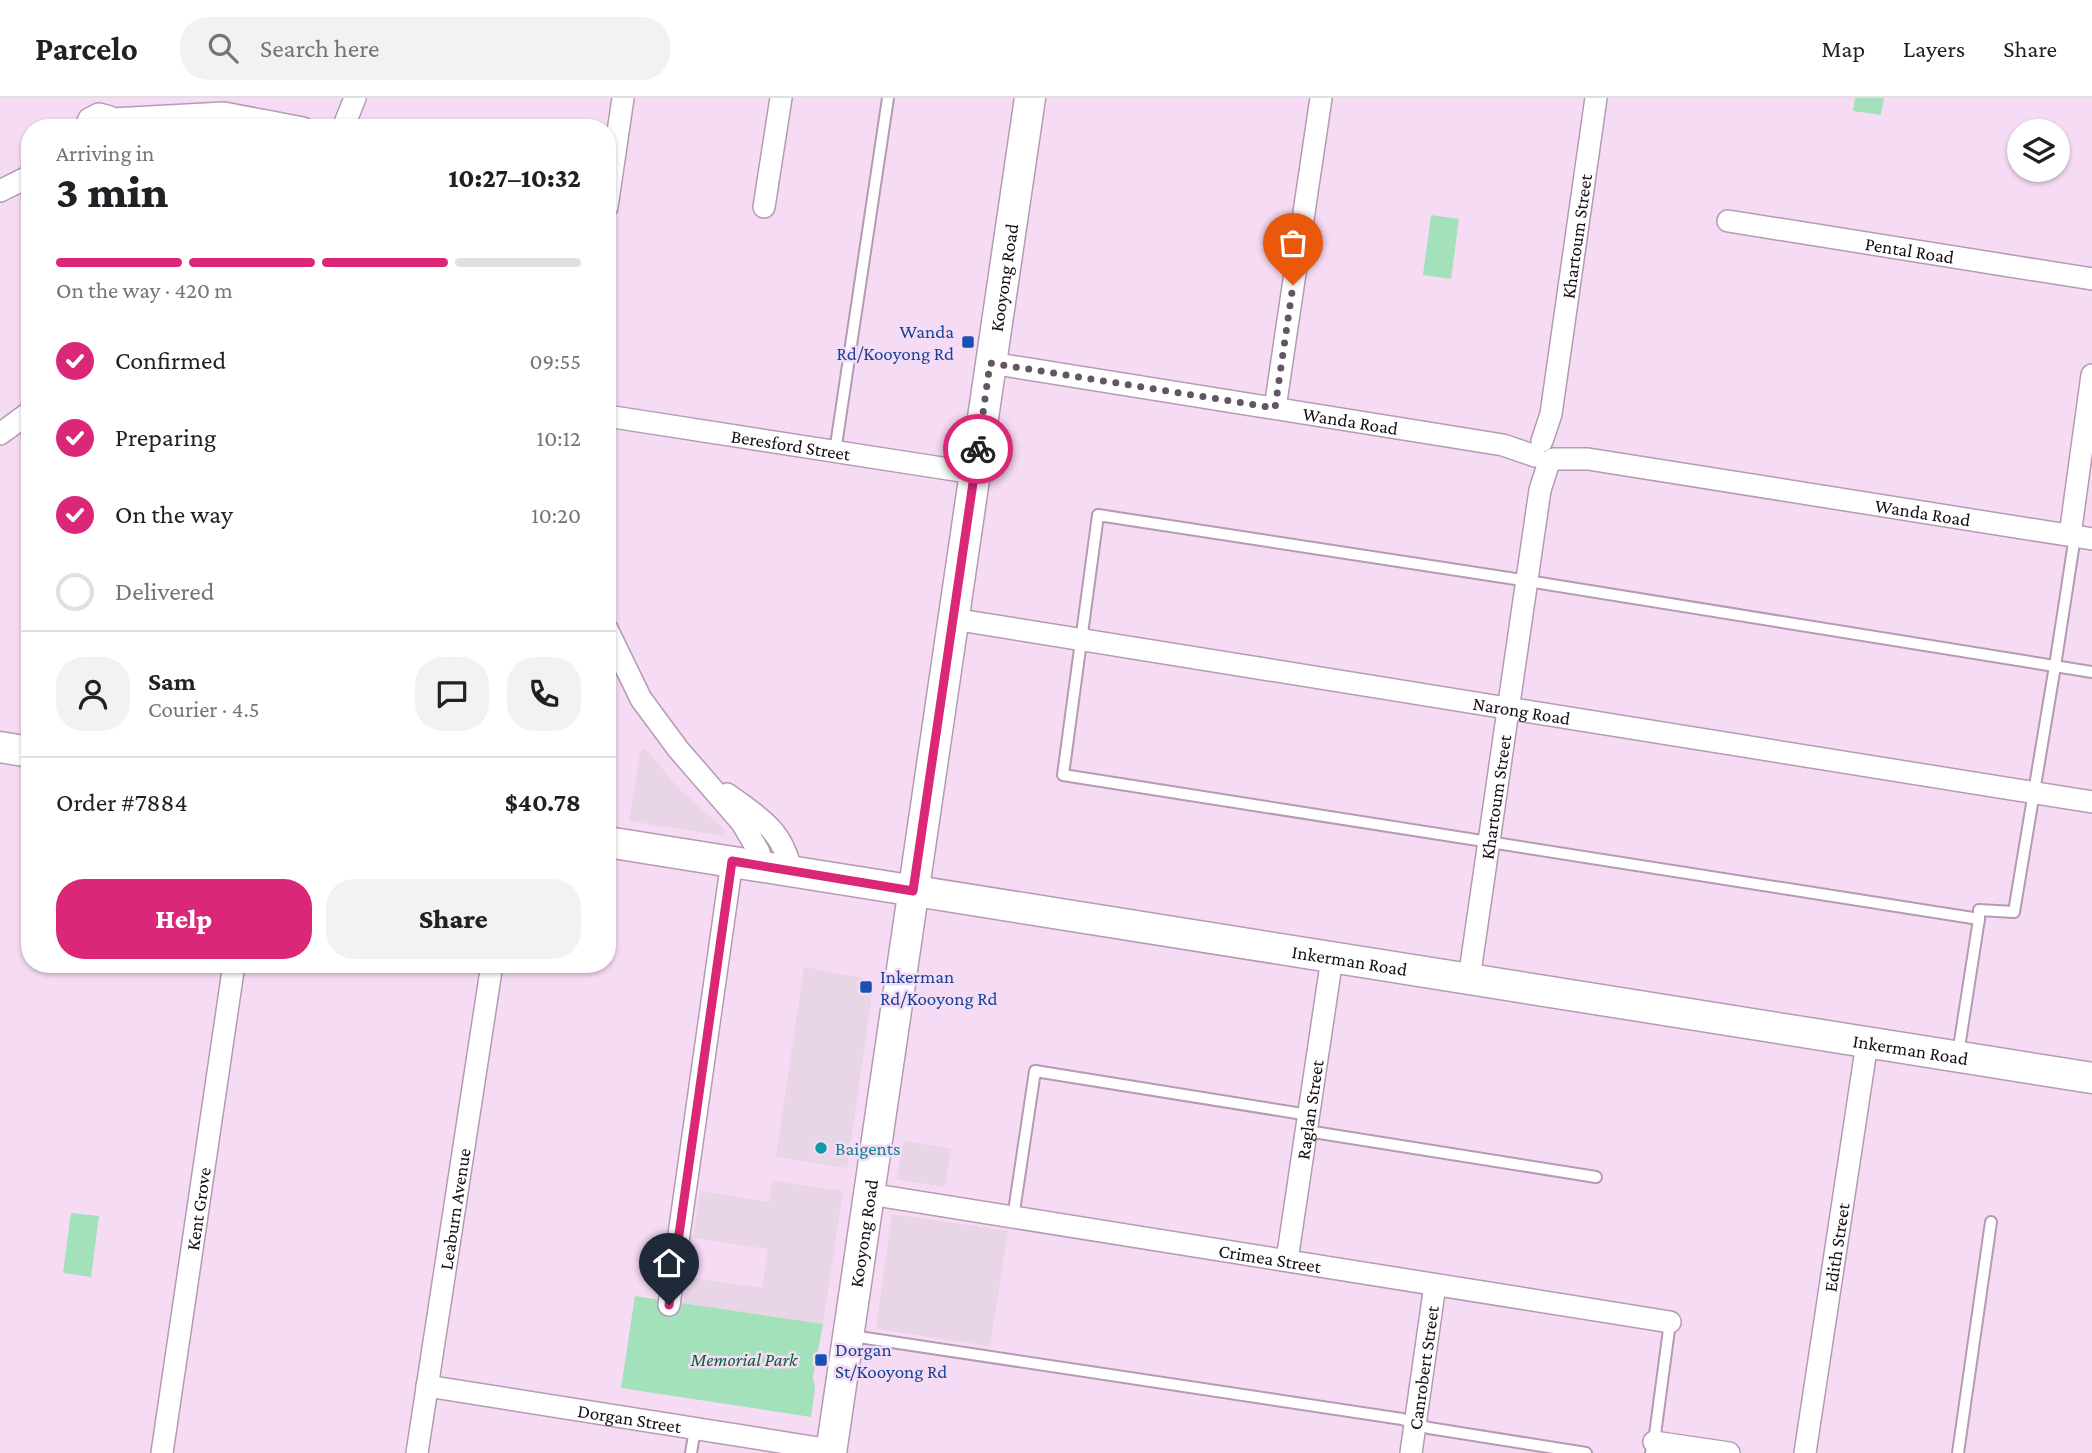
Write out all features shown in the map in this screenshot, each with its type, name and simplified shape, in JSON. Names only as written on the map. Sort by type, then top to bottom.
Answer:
[{"type":"street","points":[[86,119],[89,98]]},
{"type":"street","points":[[347,119],[356,98]]},
{"type":"street","points":[[356,98],[357,119]]},
{"type":"street","points":[[616,146],[623,98]]},
{"type":"street","points":[[764,207],[781,98]]},
{"type":"street","name":"Kooyong Road","points":[[831,1451],[1030,98]]},
{"type":"street","points":[[1275,408],[1321,98]]},
{"type":"street","name":"Khartoum Street","points":[[1468,979],[1597,98]]},
{"type":"street","points":[[89,119],[99,114],[115,118],[224,113],[252,119]]},
{"type":"street","points":[[0,191],[21,180]]},
{"type":"street","name":"Pental Road","points":[[1728,220],[2092,279]]},
{"type":"street","name":"Wanda Road","points":[[990,363],[2079,537]]},
{"type":"street","points":[[2079,537],[2092,375]]},
{"type":"street","name":"Beresford Street","points":[[616,417],[974,473]]},
{"type":"street","points":[[0,434],[21,419]]},
{"type":"street","name":"Narong Road","points":[[953,619],[2092,802]]},
{"type":"street","points":[[616,647],[658,724],[743,823],[759,852],[747,863],[669,1305]]},
{"type":"street","points":[[700,775],[768,824],[784,845],[791,871]]},
{"type":"street","name":"Inkerman Road","points":[[616,843],[2092,1078]]},
{"type":"street","name":"Raglan Street","points":[[1287,1260],[1332,958]]},
{"type":"street","name":"Kent Grove","points":[[162,1453],[233,973]]},
{"type":"street","name":"Leaburn Avenue","points":[[417,1453],[491,973]]},
{"type":"street","name":"Edith Street","points":[[1805,1453],[1867,1043]]},
{"type":"street","name":"Crimea Street","points":[[869,1194],[1670,1322]]},
{"type":"street","name":"Canrobert Street","points":[[1411,1453],[1435,1285]]},
{"type":"street","name":"Dorgan Street","points":[[427,1386],[831,1451]]},
{"type":"street","points":[[1653,1447],[1729,1453]]},
{"type":"lane","points":[[835,452],[888,98]]},
{"type":"lane","points":[[1979,919],[1063,775],[1098,515],[2092,672]]},
{"type":"lane","points":[[1957,1056],[1979,910],[2014,912],[2079,537]]},
{"type":"lane","points":[[1013,1218],[1035,1071],[1596,1177]]},
{"type":"lane","points":[[1958,1453],[1991,1222]]},
{"type":"lane","points":[[1653,1447],[1670,1322]]},
{"type":"lane","points":[[849,1335],[1402,1419],[1429,1428],[1586,1453]]},
{"type":"lane","points":[[691,1453],[695,1429]]},
{"type":"shaded area","points":[[645,748],[677,787],[725,830],[724,836],[629,821],[640,753]]},
{"type":"shaded area","points":[[804,967],[874,980],[847,1168],[776,1157]]},
{"type":"shaded area","points":[[903,1141],[951,1149],[945,1187],[897,1179]]},
{"type":"shaded area","points":[[772,1181],[843,1191],[823,1324],[683,1303],[687,1277],[762,1288],[768,1249],[693,1238],[700,1191],[769,1202]]},
{"type":"shaded area","points":[[892,1214],[1008,1231],[990,1346],[876,1329]]},
{"type":"green space","points":[[1855,98],[1884,98],[1881,115],[1853,111]]},
{"type":"green space","points":[[1431,215],[1459,219],[1451,279],[1423,275]]},
{"type":"green space","points":[[71,1213],[99,1216],[91,1277],[63,1273]]},
{"type":"green space","name":"Memorial Park","points":[[635,1296],[823,1324],[813,1377],[815,1388],[811,1417],[621,1388]]},
{"type":"way so far","points":[[978,449],[990,363],[1275,408],[1293,285]]},
{"type":"place","name":"Wanda Rd/Kooyong Rd","points":[[968,342]]},
{"type":"place","name":"Inkerman Rd/Kooyong Rd","points":[[866,987]]},
{"type":"place","name":"Baigents","points":[[821,1148]]},
{"type":"place","name":"Dorgan St/Kooyong Rd","points":[[821,1360]]},
{"type":"route","points":[[669,1305],[732,861],[913,891],[978,449]]}]
